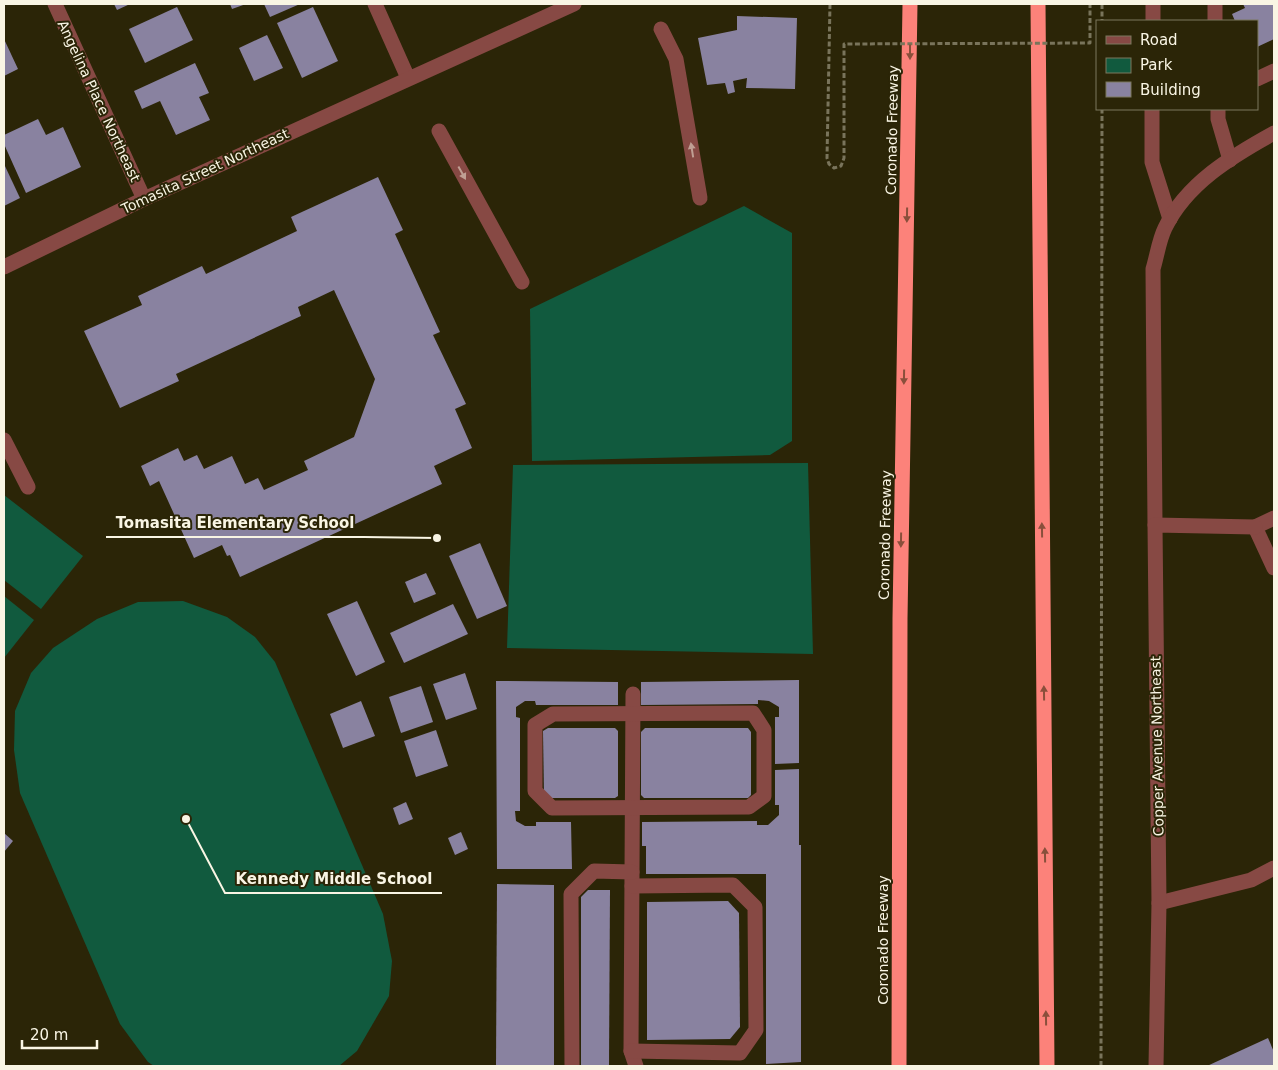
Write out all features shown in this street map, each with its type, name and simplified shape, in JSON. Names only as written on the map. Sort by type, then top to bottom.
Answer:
[{"type":"highway","name":"Coronado Freeway","points":[[899,1066],[900,629],[910,4]]},
{"type":"highway","points":[[1038,4],[1047,1066]]},
{"type":"street","name":"Angelina Place Northeast","points":[[54,4],[144,199]]},
{"type":"street","points":[[375,4],[408,78]]},
{"type":"street","name":"Tomasita Street Northeast","points":[[4,266],[144,199],[574,4]]},
{"type":"street","points":[[1153,4],[1153,20]]},
{"type":"street","points":[[1215,4],[1215,20]]},
{"type":"street","points":[[661,29],[676,59],[700,198]]},
{"type":"street","points":[[1258,79],[1274,71]]},
{"type":"street","points":[[1152,110],[1152,162],[1170,219]]},
{"type":"street","points":[[1218,110],[1218,120],[1230,160]]},
{"type":"street","points":[[439,131],[522,282]]},
{"type":"street","name":"Copper Avenue Northeast","points":[[1156,1066],[1159,903],[1153,269],[1164,230],[1178,205],[1205,178],[1274,133]]},
{"type":"street","points":[[4,440],[28,487]]},
{"type":"street","points":[[1155,525],[1255,527],[1274,518]]},
{"type":"street","points":[[1255,527],[1274,568]]},
{"type":"street","points":[[633,694],[631,1051],[636,1066]]},
{"type":"street","points":[[753,713],[764,730],[764,796],[749,806],[632,807],[552,808],[535,791],[535,725],[553,714],[753,713]]},
{"type":"street","points":[[1159,903],[1251,880],[1274,868]]},
{"type":"street","points":[[572,1066],[571,894],[594,872],[632,879],[733,885],[755,908],[756,1030],[740,1054],[631,1051]]},
{"type":"path","points":[[830,4],[827,158],[829,164],[834,168],[840,166],[844,158],[844,44],[1090,43],[1090,4]]},
{"type":"path","points":[[1102,4],[1102,20]]},
{"type":"path","points":[[1101,1066],[1102,110]]},
{"type":"green space","points":[[744,206],[792,233],[792,441],[770,455],[532,461],[530,309]]},
{"type":"green space","points":[[808,463],[813,654],[507,648],[513,465]]},
{"type":"green space","points":[[4,495],[83,556],[41,609],[4,580]]},
{"type":"green space","points":[[4,596],[34,620],[4,658]]},
{"type":"green space","points":[[183,601],[227,617],[255,637],[275,662],[383,914],[392,961],[389,996],[357,1051],[339,1066],[154,1066],[148,1062],[120,1024],[20,793],[14,750],[15,711],[31,673],[53,648],[97,619],[138,602]]},
{"type":"building","points":[[114,4],[130,4],[117,10]]},
{"type":"building","points":[[230,4],[246,4],[232,9]]},
{"type":"building","points":[[264,4],[300,4],[270,17]]},
{"type":"building","points":[[1243,4],[1274,4],[1274,39],[1258,47],[1258,20],[1235,20],[1232,14],[1245,8]]},
{"type":"building","points":[[177,7],[193,40],[145,63],[129,29]]},
{"type":"building","points":[[313,7],[338,61],[302,78],[277,23]]},
{"type":"building","points":[[737,16],[797,18],[795,89],[746,88],[747,78],[733,81],[735,92],[728,94],[725,83],[707,85],[698,38],[737,30]]},
{"type":"building","points":[[267,35],[283,68],[254,81],[239,48]]},
{"type":"building","points":[[4,39],[18,69],[4,76]]},
{"type":"building","points":[[195,63],[209,93],[199,97],[210,120],[176,135],[160,101],[142,109],[134,91]]},
{"type":"building","points":[[38,119],[46,135],[63,127],[81,167],[26,193],[4,144],[4,135]]},
{"type":"building","points":[[4,164],[20,198],[4,206]]},
{"type":"building","points":[[378,177],[403,230],[395,234],[440,332],[433,335],[466,404],[455,409],[472,448],[434,466],[442,484],[240,577],[230,555],[227,556],[222,545],[194,558],[159,481],[150,486],[141,466],[178,448],[184,461],[197,455],[204,469],[232,456],[245,484],[258,478],[264,490],[308,470],[304,461],[354,437],[375,379],[334,290],[298,307],[301,316],[176,374],[179,381],[120,408],[84,331],[142,305],[138,296],[202,266],[206,274],[297,231],[291,217]]},
{"type":"building","points":[[480,543],[507,606],[477,619],[449,556]]},
{"type":"building","points":[[426,573],[436,594],[414,603],[405,582]]},
{"type":"building","points":[[357,601],[385,662],[356,676],[327,614]]},
{"type":"building","points":[[453,604],[468,634],[404,663],[390,633]]},
{"type":"building","points":[[465,673],[477,709],[446,720],[433,684]]},
{"type":"building","points":[[799,680],[799,763],[775,764],[775,717],[779,717],[779,707],[769,701],[758,700],[758,704],[641,705],[641,682]]},
{"type":"building","points":[[496,681],[618,682],[618,705],[536,705],[535,701],[525,701],[516,707],[516,717],[520,718],[520,811],[515,811],[516,821],[525,826],[536,826],[536,822],[571,822],[572,869],[497,869]]},
{"type":"building","points":[[421,686],[433,722],[401,733],[389,697]]},
{"type":"building","points":[[361,701],[375,736],[343,748],[330,714]]},
{"type":"building","points":[[548,728],[615,728],[618,731],[618,796],[615,798],[547,798],[544,796],[543,731]]},
{"type":"building","points":[[645,728],[748,728],[751,732],[751,795],[748,798],[644,798],[641,795],[641,732]]},
{"type":"building","points":[[436,730],[448,766],[416,777],[404,741]]},
{"type":"building","points":[[799,769],[801,1062],[766,1064],[766,874],[646,874],[646,846],[642,846],[642,822],[757,821],[757,825],[768,825],[779,815],[779,805],[775,805],[775,770]]},
{"type":"building","points":[[406,802],[413,819],[399,825],[393,808]]},
{"type":"building","points":[[461,832],[468,849],[455,855],[448,838]]},
{"type":"building","points":[[4,833],[13,841],[4,852]]},
{"type":"building","points":[[497,884],[554,885],[554,1066],[496,1066]]},
{"type":"building","points":[[588,890],[610,890],[609,1066],[581,1066],[581,897]]},
{"type":"building","points":[[728,901],[739,913],[740,1027],[730,1039],[647,1040],[647,902]]},
{"type":"building","points":[[1268,1038],[1274,1052],[1274,1066],[1207,1066]]},
{"type":"place","name":"Tomasita Elementary School","points":[[437,538]]},
{"type":"place","name":"Kennedy Middle School","points":[[186,819]]}]
